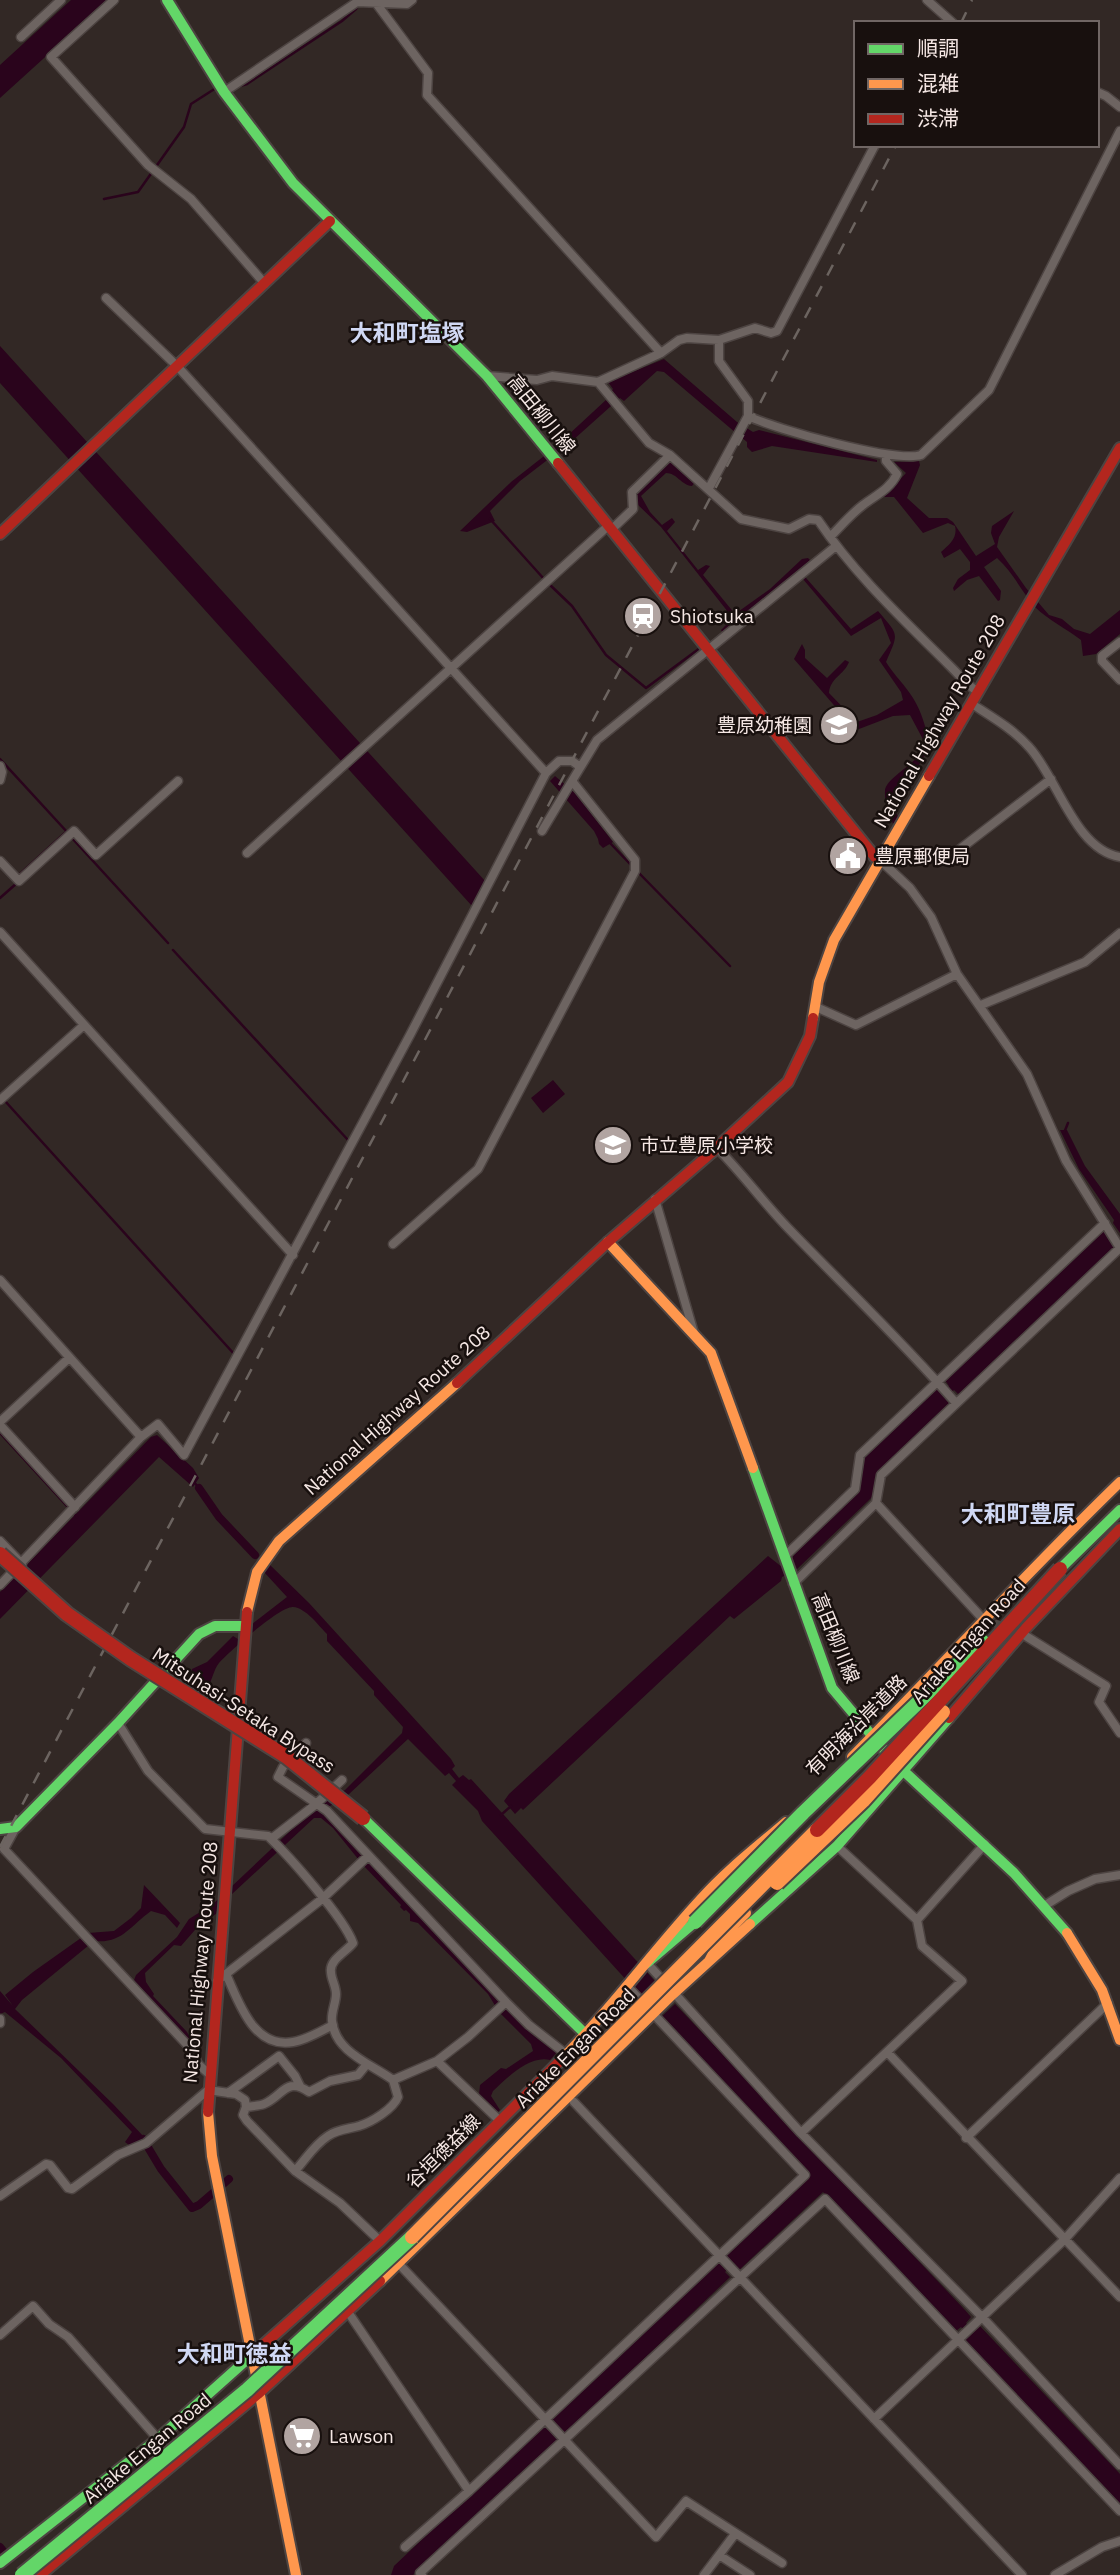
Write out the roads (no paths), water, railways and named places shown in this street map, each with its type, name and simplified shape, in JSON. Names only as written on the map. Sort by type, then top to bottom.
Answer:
[{"type":"main road","name":"高田柳川線","points":[[167,0],[224,92],[293,183],[486,376],[880,860]]},
{"type":"main road","points":[[0,534],[330,221]]},
{"type":"main road","name":"National Highway Route 208","points":[[296,2575],[209,2140],[209,2074],[221,1977],[249,1589],[266,1553],[476,1367],[655,1199],[723,1142],[788,1082],[810,1036],[819,982],[834,940],[1120,449]]},
{"type":"main road","name":"高田柳川線","points":[[608,1242],[710,1353],[832,1688],[904,1772],[985,1844],[1044,1906],[1083,1958],[1108,2003],[1120,2040]]},
{"type":"main road","name":"有明海沿岸道路","points":[[647,1963],[677,1925],[721,1878],[790,1819],[1120,1482]]},
{"type":"main road","name":"Ariake Engan Road","points":[[22,2575],[174,2452],[285,2355],[605,2052],[879,1767],[1060,1569],[1120,1510]]},
{"type":"main road","points":[[40,2575],[258,2394],[348,2312],[605,2052],[653,2013],[800,1882],[837,1846],[904,1772],[1021,1633],[1120,1529]]},
{"type":"main road","name":"Mitsuhasi-Setaka Bypass","points":[[0,1555],[67,1614],[131,1659],[287,1757],[328,1788],[363,1818],[605,2052]]},
{"type":"main road","points":[[709,1961],[721,1938],[827,1839],[891,1774],[1060,1569]]},
{"type":"main road","points":[[647,1963],[695,1922],[803,1813],[1060,1569]]},
{"type":"main road","points":[[0,1829],[16,1827],[118,1723],[199,1634],[215,1626],[245,1626]]},
{"type":"main road","name":"谷垣徳益線","points":[[0,2563],[158,2440],[380,2241],[585,2035],[647,1963]]},
{"type":"main road","points":[[380,2241],[399,2263]]},
{"type":"main road","points":[[334,2283],[348,2312]]},
{"type":"main road","points":[[158,2440],[162,2475]]},
{"type":"street","points":[[21,37],[61,0]]},
{"type":"street","points":[[114,0],[51,57],[148,165],[191,199],[265,284]]},
{"type":"street","points":[[224,92],[356,2],[407,4],[412,0]]},
{"type":"street","points":[[927,0],[947,21]]},
{"type":"street","points":[[376,3],[428,73],[427,95],[661,352]]},
{"type":"street","points":[[1099,93],[1120,107]]},
{"type":"street","points":[[748,416],[767,425],[886,456],[921,455],[989,390],[1120,131]]},
{"type":"street","points":[[486,376],[537,380],[552,376],[598,382],[661,352],[679,340],[719,340],[755,328],[771,333],[777,331],[875,147]]},
{"type":"street","points":[[106,298],[178,367],[546,773]]},
{"type":"street","points":[[709,488],[748,416],[748,401],[719,361],[719,340]]},
{"type":"street","points":[[598,382],[649,443],[670,455],[741,519],[789,529],[814,518],[818,520],[836,546],[968,686],[975,698],[1031,748],[1078,826],[1106,855],[1120,857]]},
{"type":"street","points":[[247,853],[633,509],[632,492],[670,455]]},
{"type":"street","points":[[830,537],[856,511],[884,491],[895,478],[897,474],[886,461],[886,456]]},
{"type":"street","points":[[542,831],[597,740],[836,546]]},
{"type":"street","points":[[1120,642],[1102,656],[1102,661],[1120,680]]},
{"type":"street","points":[[0,1585],[141,1437],[158,1424],[184,1455],[293,1255],[546,773],[559,761],[572,761],[579,766]]},
{"type":"street","points":[[0,766],[0,780]]},
{"type":"street","points":[[951,856],[1051,779]]},
{"type":"street","points":[[0,861],[19,881],[74,831],[96,855],[178,780]]},
{"type":"street","points":[[393,1244],[478,1169],[635,871],[635,860],[572,781]]},
{"type":"street","points":[[788,1570],[876,1503],[881,1475],[1120,1248],[1066,1161],[1027,1074],[957,974],[931,916],[910,888],[880,860]]},
{"type":"street","points":[[0,932],[293,1255]]},
{"type":"street","points":[[981,1005],[1085,962],[1118,938]]},
{"type":"street","points":[[816,1007],[856,1024],[957,974]]},
{"type":"street","points":[[0,1100],[84,1025]]},
{"type":"street","points":[[723,1142],[756,1193],[956,1403]]},
{"type":"street","points":[[655,1199],[695,1336]]},
{"type":"street","points":[[788,1570],[855,1489],[860,1455],[1105,1223]]},
{"type":"street","points":[[0,1280],[141,1437]]},
{"type":"street","points":[[69,1358],[0,1423],[75,1507]]},
{"type":"street","points":[[876,1503],[983,1619]]},
{"type":"street","points":[[0,1541],[22,1564]]},
{"type":"street","points":[[1021,1633],[1106,1686],[1099,1702],[1120,1733]]},
{"type":"street","points":[[118,1723],[148,1771],[205,1829],[230,1830],[271,1839],[323,1899],[353,1943],[332,1963],[330,1970],[336,1993],[333,2025],[337,2037],[359,2060],[393,2080],[398,2097],[393,2105],[369,2122],[332,2133],[315,2145],[310,2155],[295,2171]]},
{"type":"street","points":[[306,1743],[283,1767],[278,1777],[327,1811],[506,2002],[529,2025],[566,2054]]},
{"type":"street","points":[[271,1839],[317,1804],[342,1780]]},
{"type":"street","points":[[16,1827],[4,1849],[192,2050],[198,2064],[209,2074]]},
{"type":"street","points":[[918,1920],[985,1844]]},
{"type":"street","points":[[801,2133],[962,1981],[922,1946],[918,1920],[837,1846]]},
{"type":"street","points":[[333,2025],[294,2042],[267,2038],[252,2025],[221,1977],[323,1899],[368,1856]]},
{"type":"street","points":[[1044,1906],[1095,1879],[1120,1875]]},
{"type":"street","points":[[647,1963],[801,2133],[982,2317],[1120,2465]]},
{"type":"street","points":[[405,2547],[805,2175],[628,1987]]},
{"type":"street","points":[[393,2080],[437,2061],[506,2002]]},
{"type":"street","points":[[966,2138],[1108,2003]]},
{"type":"street","points":[[276,2041],[279,2056],[300,2086],[309,2092],[330,2081],[358,2075],[367,2064]]},
{"type":"street","points":[[888,2053],[1120,2297]]},
{"type":"street","points":[[228,2093],[279,2056]]},
{"type":"street","points":[[437,2061],[500,2121]]},
{"type":"street","points":[[246,2107],[264,2104],[288,2087],[300,2086]]},
{"type":"street","points":[[0,2196],[46,2165],[50,2165],[68,2188],[76,2187],[118,2155],[146,2143],[208,2090],[236,2094],[245,2100],[243,2115],[247,2121],[295,2171],[340,2203],[380,2241]]},
{"type":"street","points":[[574,2102],[1022,2575]]},
{"type":"street","points":[[874,2419],[1065,2239],[1120,2178]]},
{"type":"street","points":[[422,2575],[420,2573],[825,2199],[1120,2511]]},
{"type":"street","points":[[399,2263],[656,2537],[686,2501],[782,2563]]},
{"type":"street","points":[[0,2335],[33,2306],[49,2324],[68,2337],[158,2440]]},
{"type":"street","points":[[348,2312],[468,2491]]},
{"type":"street","points":[[704,2575],[735,2534]]},
{"type":"street","points":[[1055,2575],[1102,2547],[1120,2541]]},
{"type":"street","points":[[719,2555],[750,2575]]},
{"type":"waterway","points":[[233,88],[247,84],[342,21],[359,3]]},
{"type":"waterway","points":[[104,199],[138,192],[184,127],[191,104],[216,88]]},
{"type":"waterway","points":[[490,519],[544,579]]},
{"type":"waterway","points":[[549,584],[572,606],[606,655],[646,688],[700,648]]},
{"type":"waterway","points":[[0,759],[68,833]]},
{"type":"waterway","points":[[0,898],[17,883],[19,875],[66,832]]},
{"type":"waterway","points":[[71,837],[168,943]]},
{"type":"waterway","points":[[610,843],[632,866]]},
{"type":"waterway","points":[[637,871],[730,966]]},
{"type":"waterway","points":[[173,950],[348,1140]]},
{"type":"waterway","points":[[5,1101],[235,1355]]},
{"type":"waterway","points":[[1064,1133],[1068,1123]]},
{"type":"waterway","points":[[0,1433],[77,1517]]},
{"type":"waterway","points":[[193,1481],[199,1488]]},
{"type":"waterway","points":[[199,1488],[219,1517],[255,1555]]},
{"type":"waterway","points":[[501,1815],[511,1806]]},
{"type":"waterway","points":[[143,2139],[161,2169],[192,2208],[229,2179]]},
{"type":"waterway","points":[[0,2547],[4,2552]]},
{"type":"tunnel","points":[[983,1619],[1021,1633]]},
{"type":"railway","points":[[962,21],[972,0]]},
{"type":"railway","points":[[0,1847],[895,147]]},
{"type":"place","name":"Shiotsuka","points":[[643,616]]},
{"type":"place","name":"豊原幼稚園","points":[[839,725]]},
{"type":"place","name":"豊原郵便局","points":[[848,856]]},
{"type":"place","name":"市立豊原小学校","points":[[613,1145]]},
{"type":"place","name":"Lawson","points":[[302,2436]]},
{"type":"district","name":"大和町塩塚","points":[[407,333]]},
{"type":"district","name":"大和町豊原","points":[[1018,1514]]},
{"type":"district","name":"大和町徳益","points":[[234,2354]]}]
